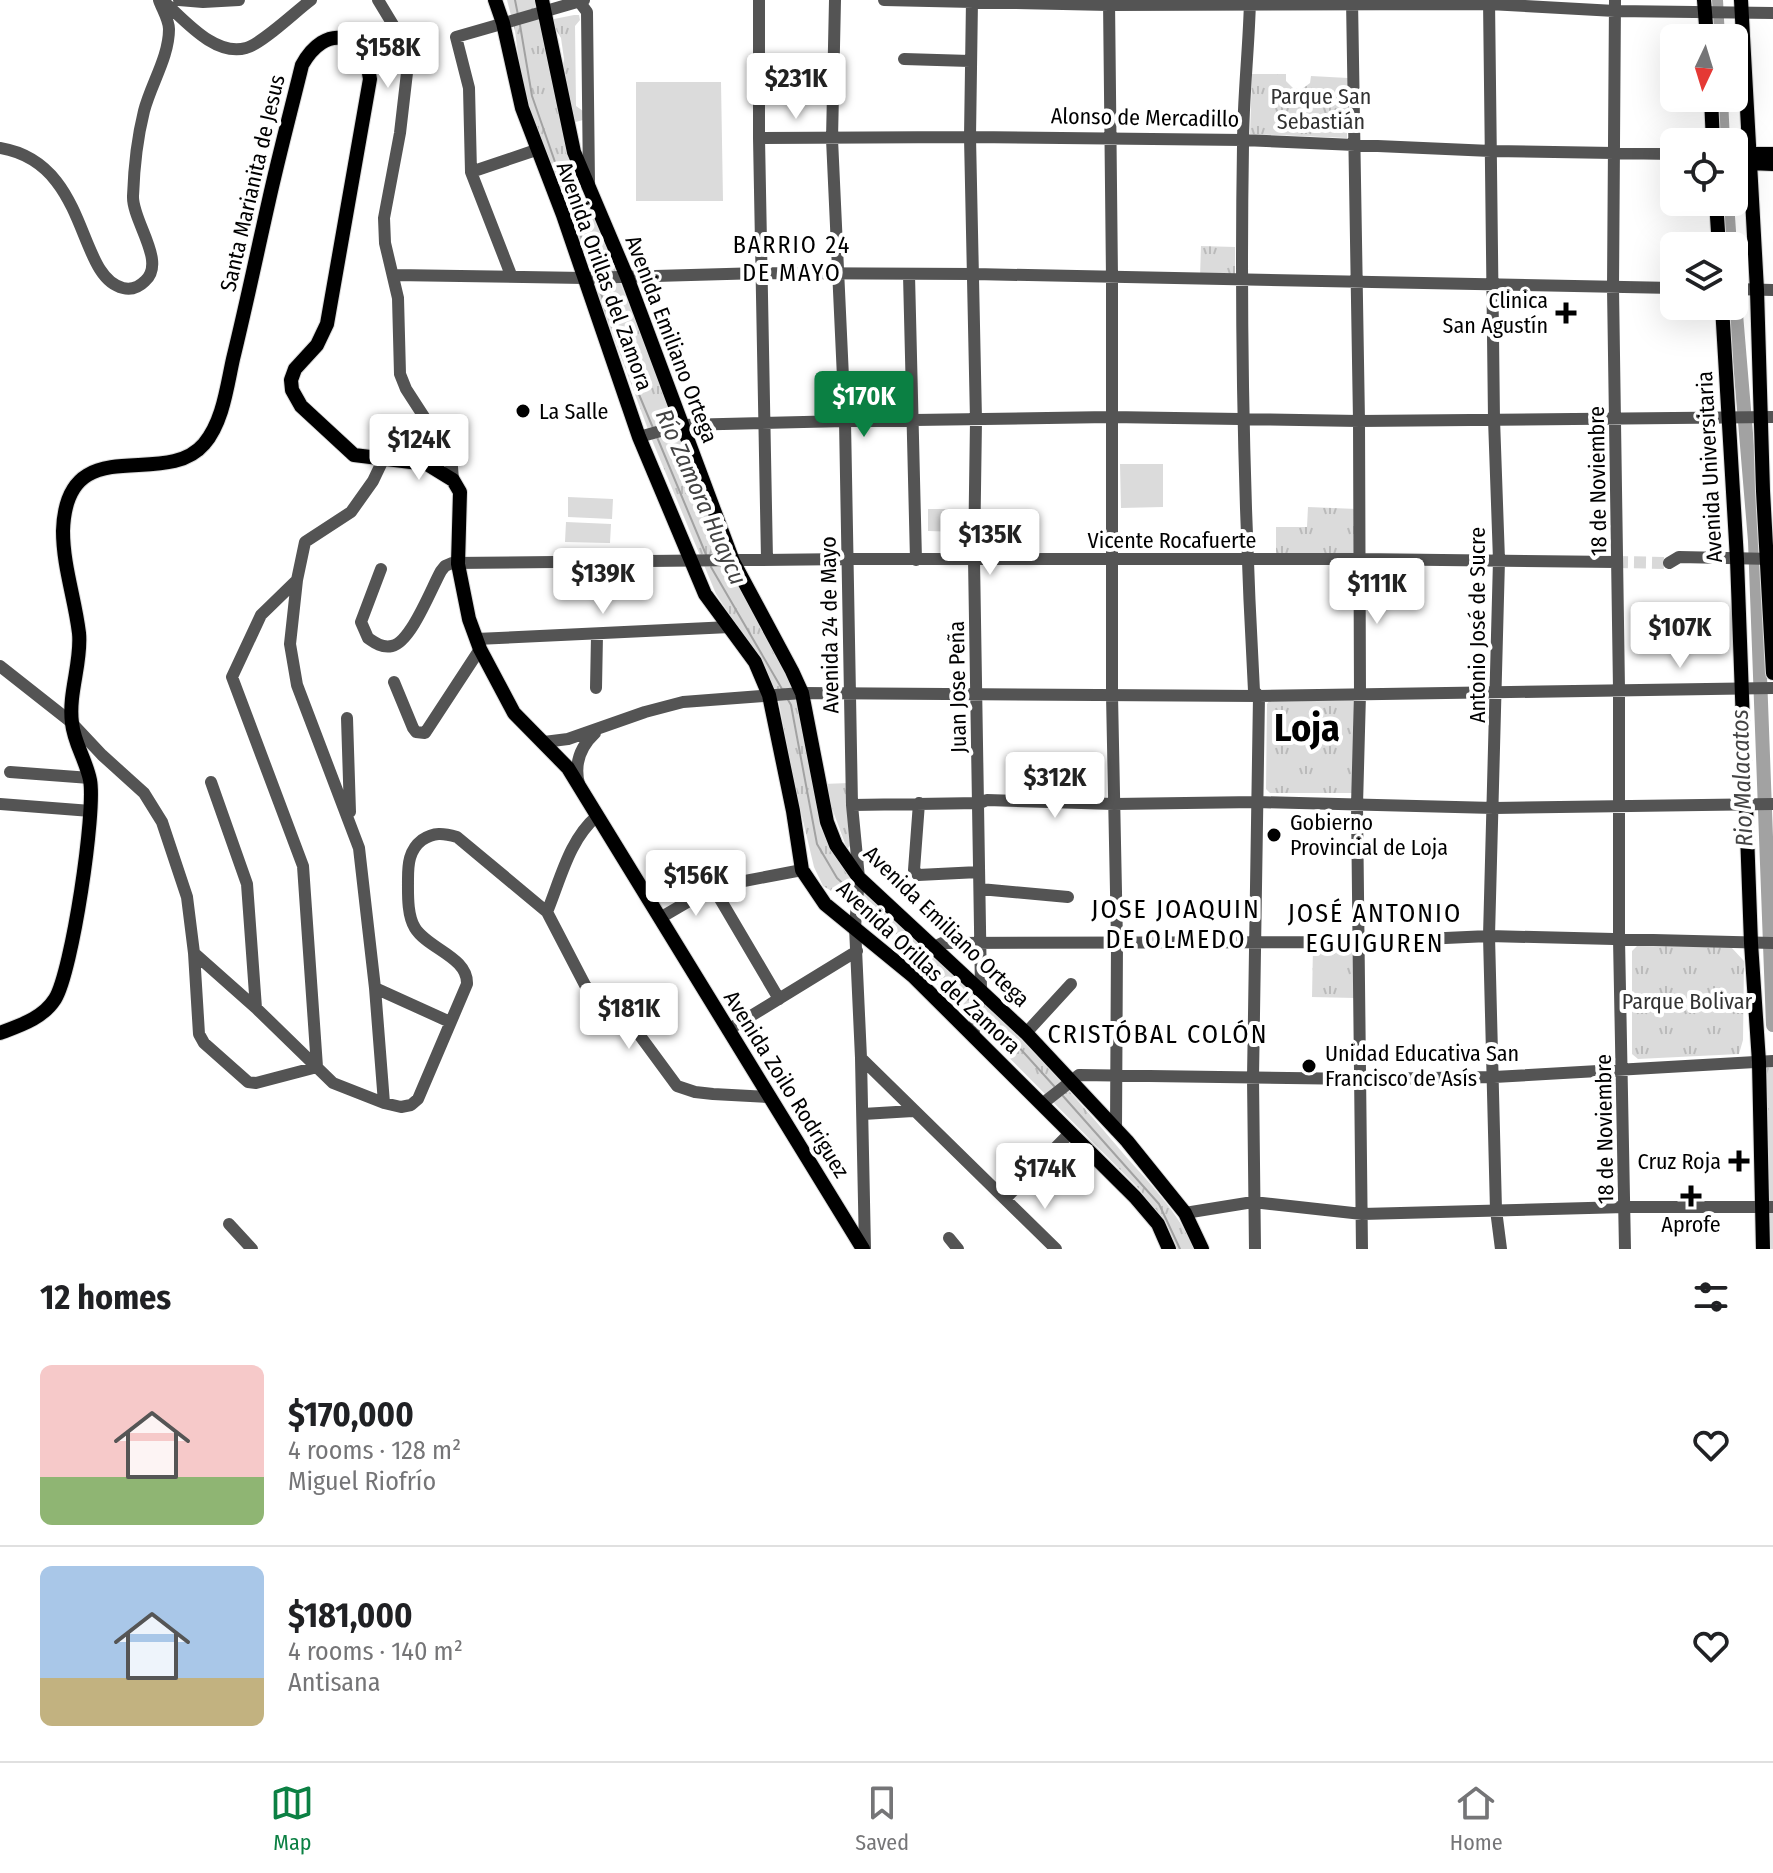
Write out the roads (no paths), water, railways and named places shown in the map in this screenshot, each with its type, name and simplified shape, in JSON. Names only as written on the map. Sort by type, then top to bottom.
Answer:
[{"type":"main road","name":"Avenida Orillas del Zamora","points":[[495,0],[507,22],[522,108],[536,150],[588,278],[642,436],[705,594],[755,662],[769,695],[802,870],[825,904],[913,976],[974,1032],[1069,1134],[1135,1197],[1158,1224],[1169,1249]]},
{"type":"main road","name":"Avenida Emiliano Ortega","points":[[541,8],[574,152],[733,561],[802,693],[827,822],[839,851],[859,878],[1026,1033],[1116,1130],[1185,1213],[1202,1249]]},
{"type":"main road","points":[[1738,8],[1743,128]]},
{"type":"main road","name":"Santa Marianita de Jesus","points":[[0,1033],[46,1011],[62,985],[74,930],[91,811],[90,778],[71,722],[79,634],[66,571],[63,532],[71,494],[78,484],[99,470],[175,461],[191,455],[203,446],[212,433],[228,381],[302,65],[315,47],[334,37],[356,44],[364,55],[370,79],[327,324],[317,345],[295,369],[291,380],[292,390],[301,406],[354,455],[427,464],[453,480]]},
{"type":"main road","points":[[1748,156],[1773,154]]},
{"type":"main road","points":[[1748,157],[1773,164]]},
{"type":"main road","points":[[1748,205],[1765,417],[1772,683]]},
{"type":"main road","name":"Avenida Universitaria","points":[[1723,320],[1741,688],[1750,804],[1754,943],[1765,1062],[1766,1208],[1763,1249]]},
{"type":"main road","points":[[453,480],[460,492],[458,564],[469,619],[478,644],[514,713],[544,742]]},
{"type":"main road","name":"Avenida Zoilo Rodriguez","points":[[544,742],[580,786],[864,1249]]},
{"type":"street","points":[[160,0],[206,38],[235,49],[257,43],[311,0]]},
{"type":"street","points":[[0,148],[39,162],[58,181],[76,214],[91,253],[115,285],[127,289],[140,286],[150,277],[153,262],[133,202],[135,160],[145,109],[168,38],[169,26],[160,0]]},
{"type":"street","points":[[179,0],[239,0]]},
{"type":"street","points":[[378,0],[398,33],[408,64],[384,232],[398,298],[401,381],[432,426],[452,467],[453,480]]},
{"type":"street","points":[[511,275],[471,172],[469,88],[456,37],[541,8],[580,0]]},
{"type":"street","name":"Avenida Emiliano Ortega","points":[[580,0],[587,12],[589,187]]},
{"type":"street","points":[[759,0],[767,560]]},
{"type":"street","name":"Avenida 24 de Mayo","points":[[835,0],[832,139],[845,421],[852,805],[859,878],[855,927],[863,1114],[864,1249]]},
{"type":"street","points":[[884,0],[1489,2],[1738,8],[1773,13]]},
{"type":"street","points":[[1352,1],[1359,421],[1360,694],[1357,805],[1362,1249]]},
{"type":"street","name":"Juan Jose Peña","points":[[972,2],[970,137],[981,993],[974,1032]]},
{"type":"street","points":[[1250,2],[1243,140],[1242,279],[1247,560],[1254,691],[1259,696],[1253,1078],[1255,1249]]},
{"type":"street","name":"Antonio José de Sucre","points":[[1489,2],[1494,419],[1499,560],[1489,936],[1496,1210],[1501,1249]]},
{"type":"street","points":[[1109,3],[1116,1130]]},
{"type":"street","name":"18 de Noviembre","points":[[1615,6],[1613,288],[1625,1249]]},
{"type":"street","points":[[904,59],[970,61]]},
{"type":"street","name":"Alonso de Mercadillo","points":[[759,138],[1243,140],[1491,151],[1660,154]]},
{"type":"street","points":[[471,172],[536,150]]},
{"type":"street","points":[[394,275],[588,278],[762,273],[974,274],[1660,288]]},
{"type":"street","points":[[909,275],[916,560]]},
{"type":"street","points":[[1748,290],[1773,290]]},
{"type":"street","points":[[642,436],[679,426],[766,422],[1110,417],[1359,421],[1765,417]]},
{"type":"street","points":[[383,460],[373,481],[351,512],[307,539],[297,580],[290,632],[297,685],[359,848],[384,1103]]},
{"type":"street","name":"Vicente Rocafuerte","points":[[458,564],[849,559],[1617,559]]},
{"type":"street","points":[[1670,564],[1771,559]]},
{"type":"street","points":[[381,569],[361,622],[368,638],[387,647],[407,636],[445,566],[458,564]]},
{"type":"street","points":[[297,580],[261,615],[232,677],[303,866],[317,1067]]},
{"type":"street","points":[[394,682],[413,728],[416,732],[425,733],[478,644],[730,627]]},
{"type":"street","points":[[596,688],[597,635]]},
{"type":"street","points":[[0,666],[71,722],[102,755],[122,770],[144,793],[162,822],[187,897],[199,1034],[204,1043],[248,1082],[256,1083],[317,1067]]},
{"type":"street","points":[[544,742],[597,731],[645,712],[683,702],[802,693],[1259,696],[1741,688],[1772,683]]},
{"type":"street","points":[[347,718],[350,823]]},
{"type":"street","points":[[580,786],[576,772],[578,760],[587,741],[597,731]]},
{"type":"street","points":[[10,772],[90,778]]},
{"type":"street","points":[[211,782],[247,884],[256,1008]]},
{"type":"street","points":[[852,805],[980,803],[987,800],[1494,808],[1773,804]]},
{"type":"street","points":[[919,803],[914,870],[918,875],[979,872]]},
{"type":"street","points":[[0,804],[91,811]]},
{"type":"street","points":[[547,912],[583,828],[597,816]]},
{"type":"street","points":[[194,953],[333,1083],[384,1103],[401,1107],[411,1105],[418,1099],[467,984],[468,975],[462,966],[426,941],[413,925],[408,859],[418,843],[430,835],[444,833],[457,837],[547,912],[585,985],[600,1003],[638,1033],[677,1086],[713,1094],[768,1097]]},
{"type":"street","points":[[660,918],[713,887],[802,870]]},
{"type":"street","points":[[713,887],[779,999]]},
{"type":"street","points":[[980,889],[1068,897]]},
{"type":"street","points":[[934,947],[942,943],[979,942],[1358,942],[1489,936],[1773,943]]},
{"type":"street","points":[[728,1030],[857,951]]},
{"type":"street","points":[[1026,1033],[1071,984]]},
{"type":"street","points":[[375,988],[450,1022]]},
{"type":"street","points":[[861,1058],[1056,1249]]},
{"type":"street","points":[[1042,1104],[1079,1075],[1360,1079],[1494,1077],[1765,1062]]},
{"type":"street","points":[[863,1114],[913,1111]]},
{"type":"street","points":[[1006,1198],[1069,1134]]},
{"type":"street","points":[[1185,1213],[1253,1202],[1362,1214],[1625,1207],[1766,1208]]},
{"type":"street","points":[[229,1224],[252,1249]]},
{"type":"street","points":[[949,1238],[958,1249]]},
{"type":"waterway","name":"Río Zamora Huaycu","points":[[515,0],[518,15]]},
{"type":"waterway","name":"Rio Malacatos","points":[[1716,0],[1717,24]]},
{"type":"waterway","name":"Río Zamora Huaycu","points":[[520,25],[532,96],[593,271]]},
{"type":"waterway","name":"Rio Malacatos","points":[[1722,112],[1722,128]]},
{"type":"waterway","name":"Rio Malacatos","points":[[1728,216],[1729,232]]},
{"type":"waterway","name":"Río Zamora Huaycu","points":[[598,285],[620,349],[653,428]]},
{"type":"waterway","name":"Rio Malacatos","points":[[1737,320],[1755,541],[1773,1025]]},
{"type":"waterway","name":"Río Zamora Huaycu","points":[[657,437],[707,557]]},
{"type":"waterway","name":"Río Zamora Huaycu","points":[[711,567],[782,689]]},
{"type":"waterway","name":"Río Zamora Huaycu","points":[[787,698],[791,705],[817,844],[837,878],[852,892]]},
{"type":"waterway","name":"Río Zamora Huaycu","points":[[862,902],[972,1003]]},
{"type":"waterway","name":"Río Zamora Huaycu","points":[[983,1013],[1054,1086]]},
{"type":"waterway","name":"Río Zamora Huaycu","points":[[1063,1096],[1159,1204],[1180,1249]]},
{"type":"tunnel","points":[[1616,562],[1669,563]]},
{"type":"place","name":"Clinica San Agustín","points":[[1566,313]]},
{"type":"place","name":"La Salle","points":[[523,411]]},
{"type":"place","name":"Gobierno Provincial de Loja","points":[[1274,835]]},
{"type":"place","name":"Unidad Educativa San Francisco de Asís","points":[[1309,1066]]},
{"type":"place","name":"Cruz Roja","points":[[1739,1161]]},
{"type":"place","name":"Aprofe","points":[[1691,1196]]},
{"type":"district","name":"BARRIO 24 DE MAYO","points":[[792,259]]},
{"type":"district","name":"Loja","points":[[1307,728]]},
{"type":"district","name":"JOSE JOAQUIN DE OLMEDO","points":[[1176,924]]},
{"type":"district","name":"JOSÉ ANTONIO EGUIGUREN","points":[[1375,928]]},
{"type":"district","name":"CRISTÓBAL COLÓN","points":[[1158,1034]]},
{"type":"park label","name":"Parque San Sebastián","points":[[1321,108]]},
{"type":"park label","name":"Parque Bolivar","points":[[1687,1001]]}]
